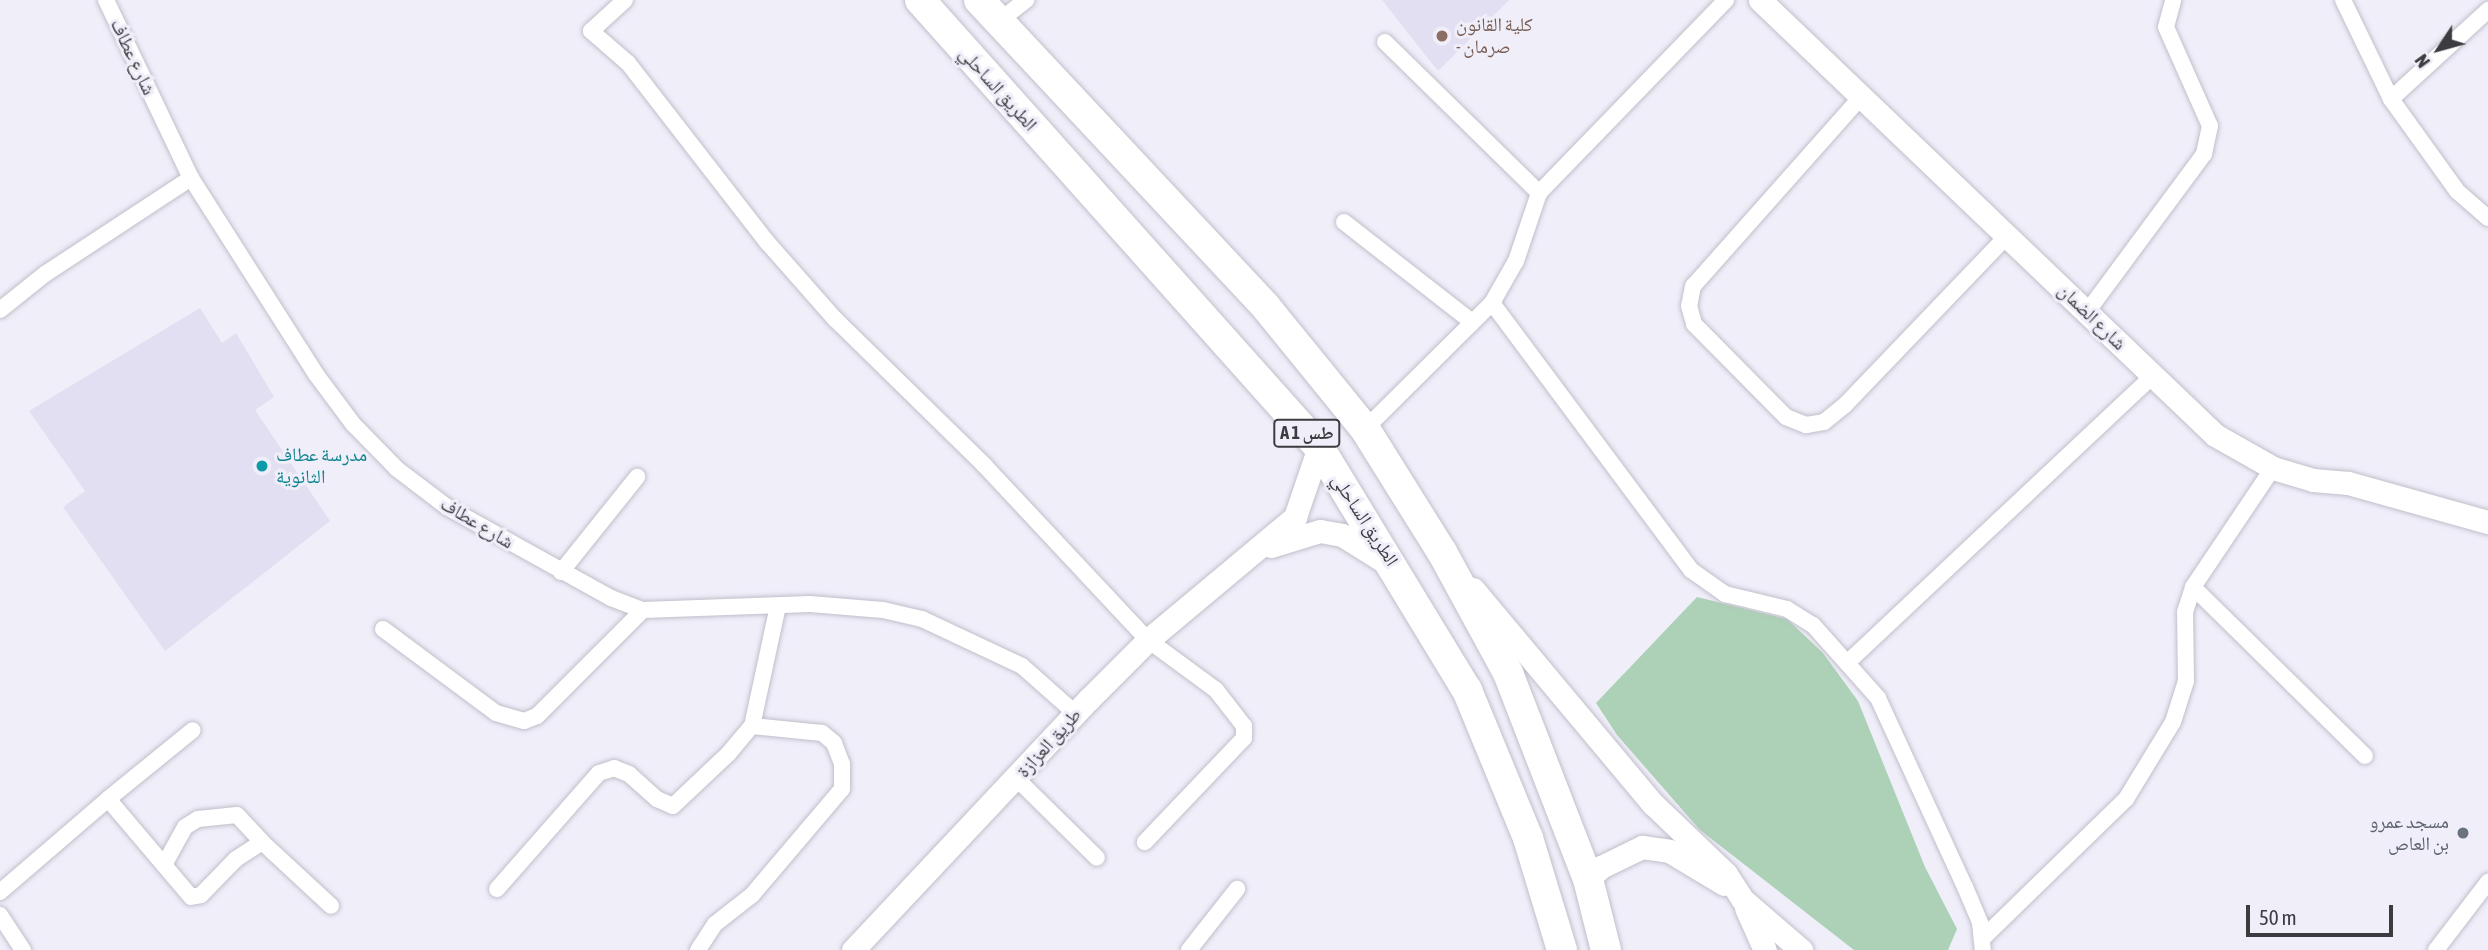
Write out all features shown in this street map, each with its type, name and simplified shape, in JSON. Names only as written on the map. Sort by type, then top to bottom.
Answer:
[{"type":"highway","name":"الطريق الساحلي","points":[[920,0],[1319,447],[1397,569],[1466,690],[1502,766],[1562,950]]},
{"type":"highway","name":"A 1 طس","points":[[979,0],[1266,307],[1365,429],[1442,552],[1508,673],[1588,879],[1606,950]]},
{"type":"street","name":"شارع عطاف","points":[[106,0],[191,178],[315,373],[354,424],[397,469],[447,507],[561,572],[642,610],[778,606],[883,610],[922,619],[1021,666],[1075,713]]},
{"type":"street","points":[[625,0],[591,27],[594,36],[628,62],[751,222],[835,319],[984,465],[1148,640],[1216,690],[1246,732],[1145,842]]},
{"type":"street","points":[[998,22],[1026,0]]},
{"type":"street","points":[[1365,429],[1492,303],[1516,261],[1539,194],[1726,0]]},
{"type":"street","name":"شارع الضمان","points":[[1760,0],[2215,435],[2273,468],[2313,480],[2348,483],[2488,522]]},
{"type":"street","points":[[2087,312],[2204,154],[2210,126],[2202,100],[2169,42],[2166,27],[2173,0]]},
{"type":"street","points":[[2343,0],[2391,99],[2457,191],[2488,218]]},
{"type":"street","points":[[2391,99],[2488,10]]},
{"type":"street","points":[[1385,42],[1539,194]]},
{"type":"street","points":[[1861,97],[1693,286],[1689,306],[1694,324],[1786,417],[1806,425],[1824,422],[1845,405],[2007,236]]},
{"type":"street","points":[[0,310],[45,274],[191,178]]},
{"type":"street","points":[[1344,222],[1472,322]]},
{"type":"street","points":[[1492,303],[1691,570],[1725,594],[1787,609],[1813,625],[1878,698],[1901,743],[1980,923],[1983,944]]},
{"type":"street","points":[[1847,663],[2153,376]]},
{"type":"street","name":"طريق العزازة","points":[[853,950],[1017,779],[1075,713],[1148,640],[1259,551],[1302,506],[1319,447]]},
{"type":"street","points":[[1983,944],[2126,799],[2173,722],[2186,681],[2185,612],[2193,587],[2273,468]]},
{"type":"street","points":[[561,572],[637,477]]},
{"type":"street","name":"طريق العزازة","points":[[1259,551],[1297,534],[1320,531],[1342,535],[1397,569]]},
{"type":"street","points":[[1442,552],[1558,695],[1653,804],[1726,874],[1765,950]]},
{"type":"street","points":[[2193,587],[2365,756]]},
{"type":"street","points":[[497,889],[599,773],[614,768],[629,774],[665,805],[673,806],[752,726],[778,606]]},
{"type":"street","points":[[383,629],[496,713],[524,720],[537,716],[642,610]]},
{"type":"street","points":[[698,950],[715,924],[752,895],[842,789],[842,764],[834,743],[822,733],[752,726]]},
{"type":"street","points":[[0,892],[193,730]]},
{"type":"street","points":[[1017,779],[1097,858]]},
{"type":"street","points":[[108,799],[191,897],[201,895],[243,853],[261,842]]},
{"type":"street","points":[[164,865],[186,827],[198,819],[237,815],[261,842],[331,906]]},
{"type":"street","points":[[1588,879],[1601,867],[1633,851],[1658,848],[1739,896],[1801,950]]},
{"type":"street","points":[[2436,950],[2488,882]]},
{"type":"street","points":[[1189,950],[1237,889]]},
{"type":"street","points":[[0,915],[13,944]]},
{"type":"shaded area","name":"كلية القانون - صرمان","points":[[1382,0],[1509,0],[1438,71]]},
{"type":"shaded area","points":[[200,308],[222,343],[236,333],[274,397],[255,410],[330,521],[165,651],[63,507],[85,491],[29,411]]},
{"type":"green space","points":[[1697,597],[1787,619],[1823,653],[1858,701],[1925,867],[1957,929],[1948,950],[1854,950],[1700,830],[1617,735],[1596,703]]},
{"type":"place","name":"كلية القانون - صرمان","points":[[1442,36]]},
{"type":"place","name":"مدرسة عطاف الثانوية","points":[[262,466]]},
{"type":"place","name":"مسجد عمرو بن العاص","points":[[2463,833]]}]
